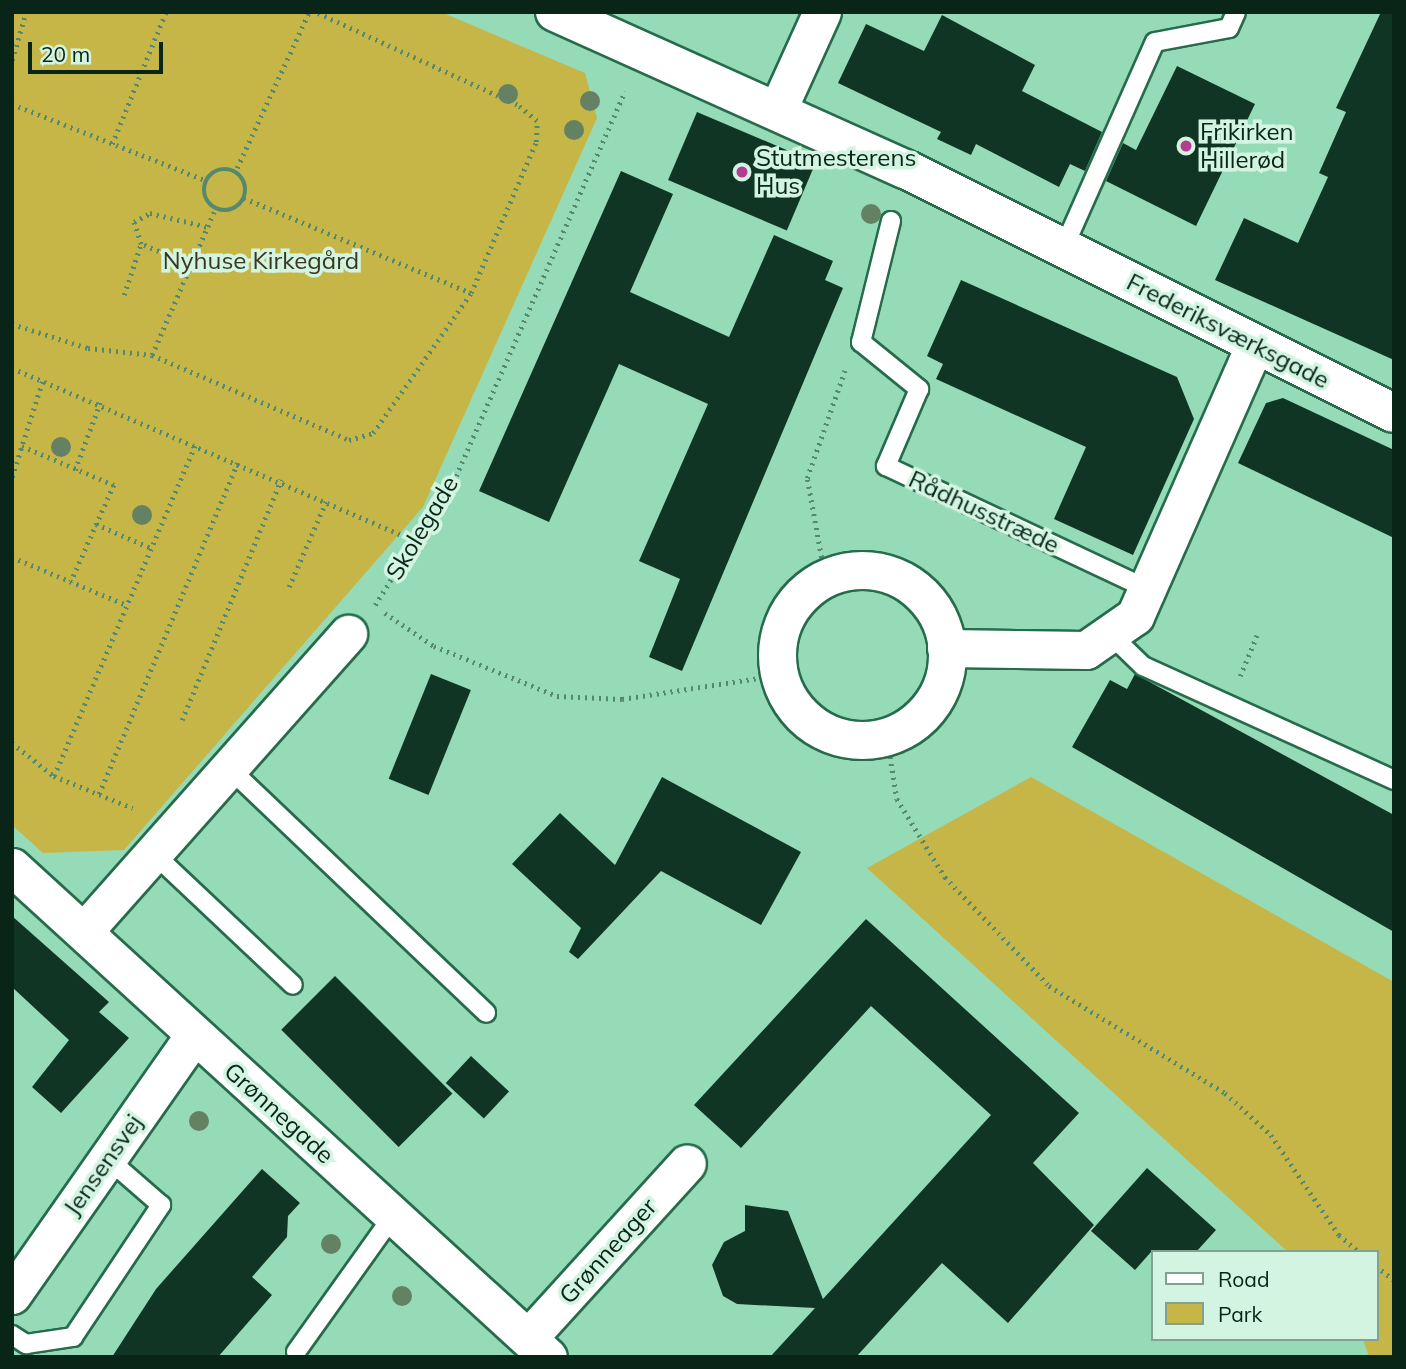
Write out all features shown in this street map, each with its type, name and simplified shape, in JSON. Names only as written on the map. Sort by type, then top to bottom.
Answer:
[{"type":"street","name":"Frederiksværksgade","points":[[555,12],[777,111],[1064,247],[1254,346],[1394,413]]},
{"type":"street","points":[[777,111],[822,12]]},
{"type":"street","points":[[946,648],[1086,650],[1113,637],[1135,616],[1254,346]]},
{"type":"street","points":[[871,570],[914,587],[942,625],[946,648],[946,671],[932,702],[887,736],[848,739],[820,728],[797,711],[779,675],[776,652],[790,608],[825,578],[871,570]]},
{"type":"street","points":[[86,929],[348,634]]},
{"type":"street","name":"Grønnegade","points":[[12,867],[86,929],[194,1035],[538,1348]]},
{"type":"street","name":"Jensensvej","points":[[12,1294],[194,1035]]},
{"type":"street","name":"Grønneager","points":[[538,1348],[687,1163]]},
{"type":"lane","points":[[1064,247],[1155,42],[1229,28],[1236,12]]},
{"type":"lane","name":"Rådhusstræde","points":[[891,221],[861,342],[919,389],[886,466],[1147,589]]},
{"type":"lane","points":[[1113,637],[1143,666],[1394,780]]},
{"type":"lane","points":[[229,768],[486,1013]]},
{"type":"lane","points":[[153,853],[293,985]]},
{"type":"lane","points":[[12,1335],[26,1344],[73,1337],[160,1205],[107,1158]]},
{"type":"lane","points":[[296,1352],[393,1216]]},
{"type":"path","points":[[12,60],[26,12]]},
{"type":"path","points":[[112,144],[166,12]]},
{"type":"path","points":[[237,168],[309,12]]},
{"type":"path","points":[[12,324],[88,348],[152,355],[349,440],[362,439],[373,433],[471,293],[536,142],[537,121],[517,105],[315,12]]},
{"type":"path","name":"Skolegade","points":[[348,634],[374,606],[456,476],[642,51]]},
{"type":"path","points":[[12,104],[207,181]]},
{"type":"path","points":[[214,212],[206,199],[207,181],[218,169],[237,168]]},
{"type":"path","points":[[237,168],[246,182],[244,198]]},
{"type":"path","points":[[152,355],[214,212],[244,198],[471,293]]},
{"type":"path","points":[[191,265],[141,244],[134,233],[139,215],[208,227]]},
{"type":"path","points":[[124,295],[141,244]]},
{"type":"path","points":[[12,368],[239,461],[415,541]]},
{"type":"path","points":[[825,578],[807,478],[844,372]]},
{"type":"path","points":[[12,477],[43,379]]},
{"type":"path","points":[[75,470],[100,403]]},
{"type":"path","points":[[54,776],[196,443]]},
{"type":"path","points":[[22,446],[114,485],[71,582]]},
{"type":"path","points":[[99,794],[239,461]]},
{"type":"path","points":[[182,720],[281,480]]},
{"type":"path","points":[[289,587],[327,499]]},
{"type":"path","points":[[96,524],[151,548]]},
{"type":"path","points":[[12,557],[127,605]]},
{"type":"path","points":[[374,606],[434,646],[557,696],[622,699],[779,675]]},
{"type":"path","points":[[1227,703],[1258,635]]},
{"type":"path","points":[[887,736],[897,799],[945,877],[1049,986],[1225,1093],[1270,1135],[1339,1235],[1357,1250]]},
{"type":"path","points":[[12,743],[54,776],[133,807]]},
{"type":"path","points":[[1378,1268],[1394,1280]]},
{"type":"green space","name":"Nyhuse Kirkegård","points":[[12,12],[441,12],[585,73],[597,118],[423,507],[124,850],[43,853],[12,825]]},
{"type":"green space","points":[[1031,777],[1394,982],[1394,1357],[1369,1357],[1364,1341],[1378,1341],[1378,1250],[1286,1250],[867,868]]},
{"type":"building","points":[[1381,12],[1394,12],[1394,360],[1215,280],[1244,218],[1298,243],[1328,177],[1319,173],[1346,112],[1336,108]]},
{"type":"building","points":[[942,15],[1035,65],[1022,91],[1102,132],[1085,171],[1070,164],[1059,187],[976,144],[971,155],[937,139],[941,132],[838,83],[866,24],[924,51]]},
{"type":"building","name":"Frikirken Hillerød","points":[[1177,66],[1255,104],[1196,226],[1106,181],[1123,143],[1136,150]]},
{"type":"building","name":"Stutmesterens Hus","points":[[697,112],[816,162],[787,231],[668,180]]},
{"type":"building","points":[[621,171],[673,194],[630,292],[729,337],[774,235],[833,261],[825,280],[843,288],[682,671],[649,657],[680,579],[639,561],[708,404],[619,364],[549,522],[479,491]]},
{"type":"building","points":[[961,280],[1177,377],[1194,419],[1133,555],[1054,519],[1086,447],[936,379],[943,364],[927,356]]},
{"type":"building","points":[[1283,398],[1394,450],[1394,538],[1238,463],[1266,403]]},
{"type":"building","points":[[431,674],[471,690],[429,795],[389,779]]},
{"type":"building","points":[[1135,674],[1394,815],[1394,932],[1072,747],[1110,680],[1127,689]]},
{"type":"building","points":[[662,777],[801,852],[761,925],[661,871],[578,959],[569,952],[581,928],[512,864],[560,813],[615,865]]},
{"type":"building","points":[[12,916],[109,1002],[99,1012],[129,1038],[61,1113],[32,1087],[69,1040],[12,987]]},
{"type":"building","points":[[866,919],[1079,1113],[1033,1163],[1094,1225],[1008,1323],[942,1263],[856,1357],[770,1357],[815,1308],[737,1304],[723,1296],[712,1265],[724,1242],[745,1231],[745,1205],[788,1211],[823,1299],[991,1115],[871,1006],[741,1148],[694,1105]]},
{"type":"building","points":[[335,976],[452,1093],[399,1147],[281,1030]]},
{"type":"building","points":[[471,1056],[509,1091],[484,1119],[446,1083]]},
{"type":"building","points":[[1147,1168],[1216,1230],[1198,1250],[1150,1250],[1135,1270],[1091,1231]]},
{"type":"building","points":[[262,1169],[300,1203],[288,1216],[287,1237],[252,1277],[272,1295],[218,1357],[112,1357],[156,1289]]},
{"type":"place","name":"Frikirken Hillerød","points":[[1186,146]]},
{"type":"place","name":"Stutmesterens Hus","points":[[742,172]]}]
